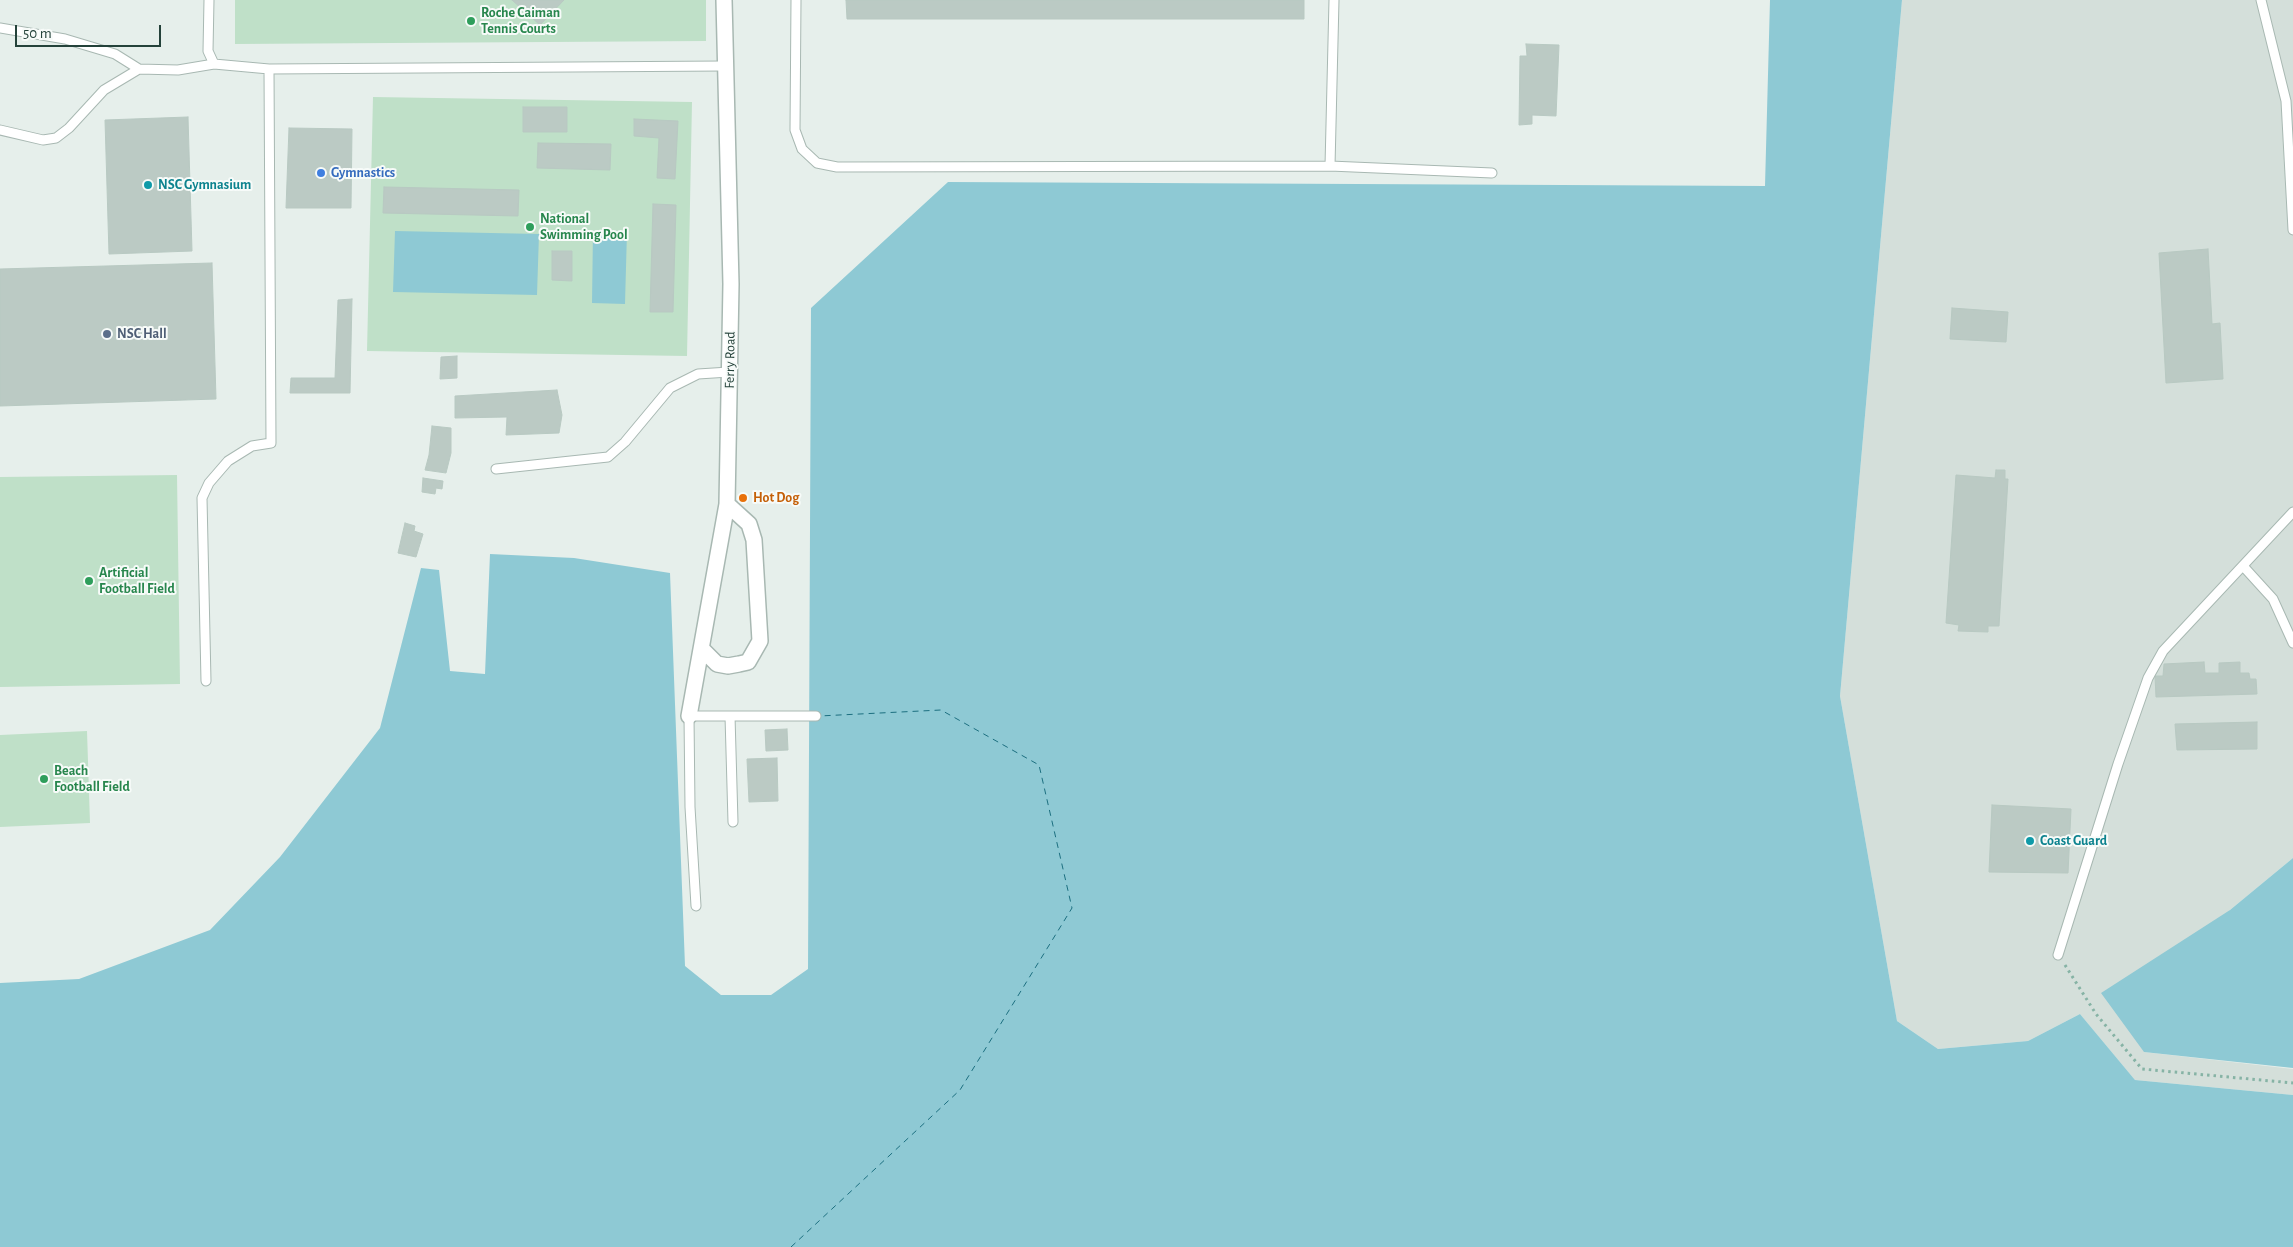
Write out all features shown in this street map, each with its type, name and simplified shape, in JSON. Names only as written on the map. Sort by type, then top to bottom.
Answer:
[{"type":"street","name":"Ferry Road","points":[[689,716],[727,504],[731,284],[724,66],[724,0]]},
{"type":"street","points":[[702,649],[717,664],[734,665],[748,662],[760,641],[754,540],[749,524],[727,504]]},
{"type":"lane","points":[[209,0],[208,51],[214,64]]},
{"type":"lane","points":[[796,0],[795,130],[802,149],[818,163],[837,166],[1330,166],[1492,173]]},
{"type":"lane","points":[[1330,166],[1334,0]]},
{"type":"lane","points":[[2261,0],[2286,101],[2293,230]]},
{"type":"lane","points":[[0,28],[64,39],[116,54],[139,69],[178,70],[214,64],[269,69],[724,66]]},
{"type":"lane","points":[[0,130],[43,140],[56,138],[69,128],[104,90],[139,69]]},
{"type":"lane","points":[[206,680],[202,498],[210,483],[228,461],[252,446],[271,443],[269,69]]},
{"type":"lane","points":[[496,469],[608,457],[625,442],[670,388],[698,374],[730,372]]},
{"type":"lane","points":[[2058,955],[2118,764],[2148,678],[2163,651],[2293,512]]},
{"type":"lane","points":[[2242,566],[2273,599],[2293,643]]},
{"type":"lane","points":[[696,906],[690,807],[689,716],[816,716]]},
{"type":"lane","points":[[730,716],[733,822]]},
{"type":"path","points":[[2058,955],[2096,1014],[2142,1069],[2293,1083]]},
{"type":"shaded area","points":[[1902,0],[2293,0],[2293,858],[2230,910],[2144,1052],[2293,1069],[2293,1095],[2135,1080],[2080,1014],[2028,1041],[1938,1049],[1897,1021],[1840,696]]},
{"type":"green space","name":"Roche Caiman Tennis Courts","points":[[235,0],[706,0],[706,41],[235,44]]},
{"type":"green space","name":"National Swimming Pool","points":[[373,97],[692,102],[687,356],[367,351]]},
{"type":"green space","name":"Artificial Football Field","points":[[177,475],[180,684],[0,687],[0,477]]},
{"type":"green space","name":"Beach Football Field","points":[[87,731],[90,823],[0,827],[0,735]]},
{"type":"water","points":[[1770,0],[1902,0],[1840,696],[1897,1021],[1938,1049],[2028,1041],[2080,1014],[2135,1080],[2293,1095],[2293,1247],[0,1247],[0,983],[79,979],[210,930],[280,857],[380,728],[421,568],[439,570],[450,671],[485,674],[490,554],[574,558],[670,573],[685,966],[721,995],[771,995],[808,969],[811,308],[948,182],[1765,186]]},
{"type":"water","points":[[395,231],[539,234],[537,295],[393,292]]},
{"type":"water","points":[[593,231],[627,231],[625,304],[592,303]]},
{"type":"water","points":[[2293,858],[2293,1068],[2144,1052],[2101,993],[2230,910]]},
{"type":"building","points":[[512,0],[564,0],[540,25]]},
{"type":"building","points":[[846,0],[1304,0],[1304,19],[847,19]]},
{"type":"building","points":[[1526,44],[1559,45],[1556,116],[1532,115],[1532,124],[1519,125],[1520,56],[1527,56]]},
{"type":"building","points":[[523,107],[567,107],[567,132],[523,132]]},
{"type":"building","name":"NSC Gymnasium","points":[[188,117],[192,251],[109,254],[105,120]]},
{"type":"building","points":[[634,119],[678,121],[675,179],[657,178],[659,138],[634,136]]},
{"type":"building","points":[[289,128],[352,129],[351,208],[286,208]]},
{"type":"building","points":[[538,143],[611,144],[610,170],[537,168]]},
{"type":"building","points":[[384,187],[519,190],[518,216],[383,213]]},
{"type":"building","points":[[653,204],[676,205],[673,312],[650,312]]},
{"type":"building","points":[[2208,249],[2212,324],[2220,323],[2223,379],[2166,383],[2159,253]]},
{"type":"building","points":[[552,251],[572,251],[572,281],[552,280]]},
{"type":"building","name":"NSC Hall","points":[[212,263],[216,399],[0,406],[0,269]]},
{"type":"building","points":[[352,299],[350,393],[290,393],[291,378],[335,378],[338,300]]},
{"type":"building","points":[[1952,308],[2008,312],[2006,342],[1950,339]]},
{"type":"building","points":[[457,356],[457,378],[440,379],[441,357]]},
{"type":"building","points":[[557,390],[562,415],[559,433],[506,435],[507,417],[455,418],[455,396]]},
{"type":"building","points":[[432,426],[451,428],[451,453],[446,473],[425,470],[429,455]]},
{"type":"building","points":[[1996,470],[2005,470],[2005,479],[2008,479],[1999,626],[1988,626],[1988,632],[1958,631],[1959,625],[1946,623],[1956,475],[1995,478]]},
{"type":"building","points":[[423,478],[443,481],[442,489],[436,488],[435,494],[422,492]]},
{"type":"building","points":[[405,523],[415,526],[414,531],[423,534],[416,557],[398,553]]},
{"type":"building","points":[[2204,662],[2205,673],[2219,673],[2219,663],[2240,662],[2240,673],[2249,673],[2250,679],[2256,679],[2257,694],[2156,697],[2155,676],[2163,676],[2164,664]]},
{"type":"building","points":[[2257,722],[2257,749],[2177,750],[2175,724]]},
{"type":"building","points":[[787,729],[788,750],[766,751],[765,730]]},
{"type":"building","points":[[777,758],[778,801],[749,802],[747,759]]},
{"type":"building","name":"Coast Guard","points":[[1992,805],[2071,809],[2068,873],[1989,872]]},
{"type":"ferry route","points":[[791,1247],[960,1090],[1072,908],[1039,765],[941,710],[819,716]]},
{"type":"place","name":"Roche Caiman Tennis Courts","points":[[471,21]]},
{"type":"place","name":"Gymnastics","points":[[321,173]]},
{"type":"place","name":"NSC Gymnasium","points":[[148,185]]},
{"type":"place","name":"National Swimming Pool","points":[[530,227]]},
{"type":"place","name":"NSC Hall","points":[[107,334]]},
{"type":"place","name":"Hot Dog","points":[[743,498]]},
{"type":"place","name":"Artificial Football Field","points":[[89,581]]},
{"type":"place","name":"Beach Football Field","points":[[44,779]]},
{"type":"place","name":"Coast Guard","points":[[2030,841]]}]
